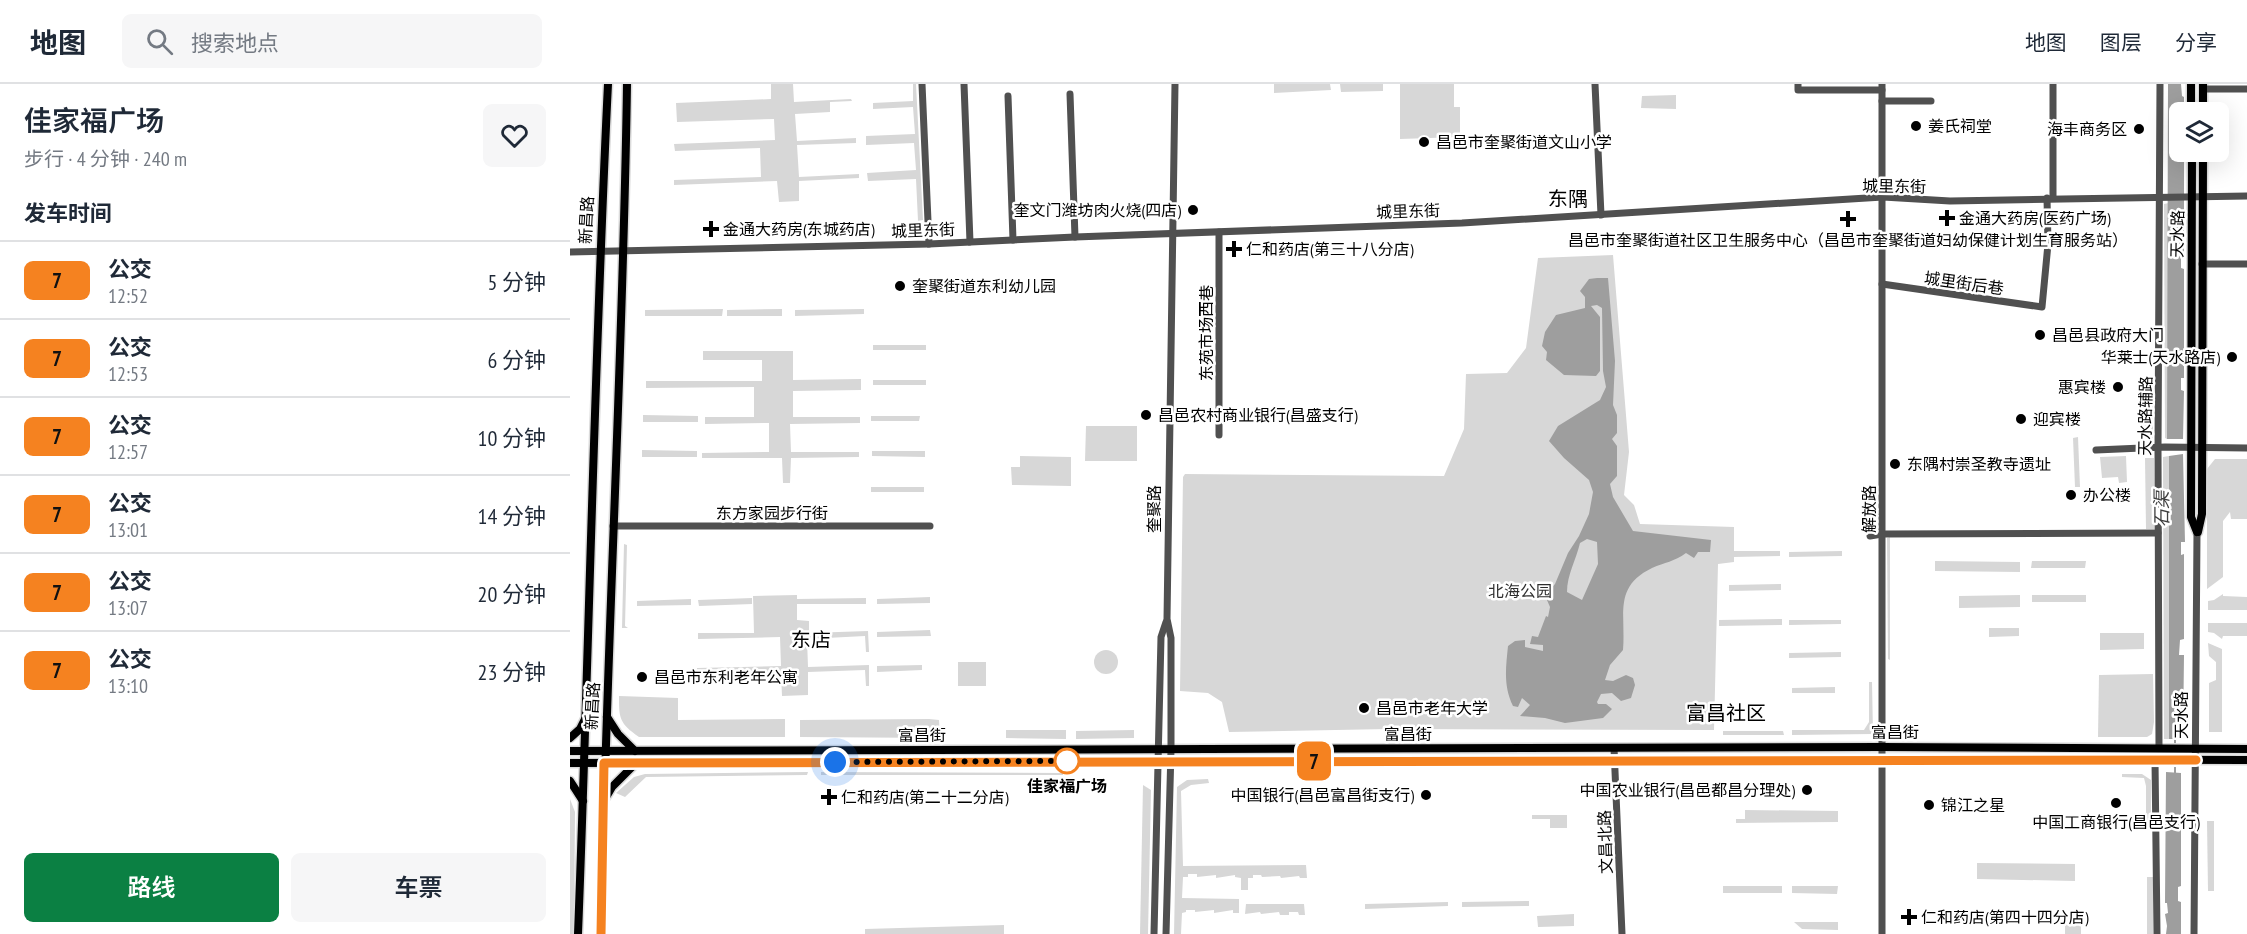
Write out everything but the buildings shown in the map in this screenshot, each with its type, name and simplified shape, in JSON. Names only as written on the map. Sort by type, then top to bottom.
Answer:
[{"type":"main road","name":"新昌路","points":[[579,934],[586,752],[590,539],[608,84]]},
{"type":"main road","name":"新昌路","points":[[601,934],[604,763],[625,252],[627,84]]},
{"type":"main road","points":[[2191,84],[2191,102]]},
{"type":"main road","points":[[2203,86],[2203,102]]},
{"type":"main road","name":"天水路","points":[[2191,162],[2189,197],[2188,447],[2191,517],[2197,532]]},
{"type":"main road","name":"天水路","points":[[2197,532],[2202,514],[2203,162]]},
{"type":"main road","points":[[606,715],[635,751]]},
{"type":"main road","points":[[570,738],[580,729],[586,716]]},
{"type":"main road","name":"富昌街","points":[[570,752],[1882,747],[2247,749]]},
{"type":"main road","name":"富昌街","points":[[570,763],[2247,760]]},
{"type":"main road","points":[[603,805],[607,794],[636,763]]},
{"type":"main road","points":[[570,781],[583,801]]},
{"type":"street","points":[[922,84],[929,244]]},
{"type":"street","points":[[964,84],[970,242]]},
{"type":"street","name":"奎聚路","points":[[1166,934],[1171,750],[1171,638],[1167,619],[1175,84]]},
{"type":"street","points":[[1595,84],[1601,215]]},
{"type":"street","points":[[1798,84],[1798,90],[1882,87]]},
{"type":"street","points":[[2050,198],[2053,84]]},
{"type":"street","name":"天水路辅路","points":[[2160,84],[2164,198],[2162,447],[2158,533],[2162,748]]},
{"type":"street","points":[[2203,86],[2247,89]]},
{"type":"street","name":"解放路","points":[[1882,87],[1882,934]]},
{"type":"street","points":[[1070,94],[1075,237]]},
{"type":"street","points":[[1008,96],[1013,240]]},
{"type":"street","points":[[1882,101],[1931,101]]},
{"type":"street","name":"城里东街","points":[[570,252],[929,244],[1172,234],[1601,215],[1883,197],[1950,201],[2247,196]]},
{"type":"street","name":"城里街后巷","points":[[1882,284],[2042,307],[2050,198]]},
{"type":"street","name":"东苑市场西巷","points":[[1219,232],[1220,435]]},
{"type":"street","points":[[2202,264],[2247,264]]},
{"type":"street","points":[[2096,450],[2162,447],[2247,448]]},
{"type":"street","name":"东方家园步行街","points":[[613,526],[930,526]]},
{"type":"street","name":"天水路","points":[[2194,934],[2197,532]]},
{"type":"street","points":[[1870,536],[1882,534],[2158,533]]},
{"type":"street","points":[[1154,934],[1161,637],[1167,619]]},
{"type":"street","name":"文昌北路","points":[[1614,748],[1622,934]]},
{"type":"street","points":[[2157,934],[2159,760]]},
{"type":"green space","points":[[771,84],[793,84],[794,102],[851,99],[852,101],[830,102],[830,112],[795,114],[797,141],[856,138],[856,143],[797,145],[799,177],[859,174],[859,178],[799,181],[799,201],[779,202],[777,181],[674,185],[674,180],[761,177],[760,148],[675,151],[674,144],[775,140],[774,119],[677,122],[676,103],[771,99]]},
{"type":"green space","points":[[913,84],[916,84],[923,220],[918,221],[916,179],[868,181],[867,173],[916,170],[914,143],[866,145],[866,136],[915,134],[913,107],[873,109],[873,103],[913,101]]},
{"type":"green space","points":[[1274,84],[1330,84],[1331,90],[1274,93]]},
{"type":"green space","points":[[1340,84],[1383,84],[1383,91],[1341,92]]},
{"type":"green space","points":[[1400,84],[1454,84],[1454,107],[1460,107],[1460,137],[1400,139]]},
{"type":"green space","points":[[1676,95],[1676,109],[1641,108],[1642,96]]},
{"type":"green space","points":[[2169,203],[2167,439],[2165,438],[2164,204]]},
{"type":"green space","name":"北海公园","points":[[1613,255],[1629,452],[1624,495],[1634,505],[1640,524],[1734,527],[1734,551],[1780,551],[1780,556],[1734,557],[1734,562],[1718,564],[1714,730],[1388,729],[1229,732],[1222,702],[1208,693],[1180,691],[1183,477],[1185,474],[1444,476],[1464,429],[1466,374],[1507,373],[1526,348],[1538,258]]},
{"type":"green space","points":[[1003,282],[1004,288],[932,288],[932,283]]},
{"type":"green space","points":[[723,309],[722,316],[645,316],[645,310]]},
{"type":"green space","points":[[782,309],[782,316],[727,316],[727,310]]},
{"type":"green space","points":[[864,309],[864,314],[795,316],[795,310]]},
{"type":"green space","points":[[873,345],[926,345],[926,350],[873,350]]},
{"type":"green space","points":[[703,351],[793,351],[793,380],[861,379],[861,390],[793,391],[793,417],[860,417],[860,423],[790,424],[791,452],[859,452],[859,457],[791,458],[790,483],[783,483],[782,458],[702,458],[702,453],[769,452],[769,423],[705,424],[705,417],[754,417],[754,387],[646,388],[646,381],[762,381],[762,360],[703,360]]},
{"type":"green space","points":[[873,380],[926,380],[926,385],[873,385]]},
{"type":"green space","points":[[2144,386],[2153,386],[2153,439],[2145,439]]},
{"type":"green space","points":[[643,415],[698,416],[698,422],[643,422]]},
{"type":"green space","points":[[871,416],[920,416],[919,421],[871,421]]},
{"type":"green space","points":[[1086,426],[1137,426],[1137,461],[1085,461]]},
{"type":"green space","points":[[2078,437],[2080,487],[2075,487],[2073,438]]},
{"type":"green space","points":[[642,450],[697,451],[697,457],[642,457]]},
{"type":"green space","points":[[872,451],[925,451],[925,457],[872,456]]},
{"type":"green space","points":[[1020,456],[1071,457],[1071,486],[1012,485],[1011,467],[1020,467]]},
{"type":"green space","points":[[2126,456],[2127,482],[2119,483],[2118,477],[2102,478],[2100,457]]},
{"type":"green space","points":[[2169,456],[2169,739],[2164,739],[2163,457]]},
{"type":"green space","points":[[2145,458],[2154,458],[2155,529],[2146,529]]},
{"type":"green space","points":[[2215,459],[2247,459],[2247,519],[2231,519],[2230,512],[2223,521],[2223,577],[2207,589],[2207,469]]},
{"type":"green space","points":[[871,487],[924,487],[924,492],[871,492]]},
{"type":"green space","points":[[1890,537],[1890,660],[1888,659],[1887,538]]},
{"type":"green space","points":[[624,544],[627,545],[625,626],[628,628],[622,628]]},
{"type":"green space","points":[[1842,551],[1842,556],[1789,557],[1789,552]]},
{"type":"green space","points":[[1935,561],[2020,562],[2020,572],[1935,571]]},
{"type":"green space","points":[[2032,561],[2086,561],[2085,568],[2031,568]]},
{"type":"green space","points":[[1781,584],[1781,590],[1729,591],[1729,585]]},
{"type":"green space","points":[[2223,594],[2223,596],[2247,597],[2247,610],[2208,610],[2208,601]]},
{"type":"green space","points":[[797,595],[797,599],[866,598],[866,604],[797,604],[797,620],[809,621],[809,633],[868,631],[869,652],[866,652],[865,636],[807,639],[808,667],[869,665],[869,686],[866,686],[865,670],[808,672],[808,695],[782,696],[781,673],[697,673],[697,668],[781,666],[780,637],[698,639],[698,633],[754,633],[753,596]]},
{"type":"green space","points":[[2020,595],[2020,607],[1959,608],[1959,596]]},
{"type":"green space","points":[[2032,595],[2086,595],[2086,602],[2032,602]]},
{"type":"green space","points":[[930,597],[930,603],[877,604],[877,599]]},
{"type":"green space","points":[[752,598],[752,604],[699,606],[698,600]]},
{"type":"green space","points":[[691,599],[691,605],[637,606],[637,601]]},
{"type":"green space","points":[[1782,619],[1782,625],[1719,626],[1719,620]]},
{"type":"green space","points":[[1789,620],[1841,620],[1841,624],[1789,625]]},
{"type":"green space","points":[[2208,623],[2247,623],[2247,636],[2223,636],[2222,639],[2208,632]]},
{"type":"green space","points":[[1989,628],[2019,628],[2019,636],[1989,637]]},
{"type":"green space","points":[[930,630],[931,636],[877,637],[877,632]]},
{"type":"green space","points":[[2100,633],[2144,633],[2144,649],[2100,650]]},
{"type":"green space","points":[[2208,643],[2222,649],[2222,732],[2209,732],[2209,683],[2216,680],[2216,662],[2209,656]]},
{"type":"green space","points":[[1106,650],[1115,653],[1118,662],[1115,671],[1106,674],[1097,671],[1094,662],[1097,653]]},
{"type":"green space","points":[[1841,652],[1841,657],[1789,658],[1789,653]]},
{"type":"green space","points":[[958,662],[986,662],[986,686],[958,686]]},
{"type":"green space","points":[[922,665],[922,670],[877,672],[877,666]]},
{"type":"green space","points":[[2153,674],[2152,734],[2147,737],[2098,737],[2099,675]]},
{"type":"green space","points":[[1869,682],[1872,682],[1873,734],[1792,735],[1792,730],[1864,730],[1869,722]]},
{"type":"green space","points":[[1835,687],[1835,693],[1792,693],[1792,688]]},
{"type":"green space","points":[[619,696],[678,698],[678,720],[785,719],[785,737],[639,737],[627,728],[622,720]]},
{"type":"green space","points":[[800,720],[939,720],[940,738],[800,737]]},
{"type":"green space","points":[[1006,730],[1066,730],[1066,739],[1006,738]]},
{"type":"green space","points":[[1134,730],[1134,738],[1076,739],[1076,731]]},
{"type":"green space","points":[[1723,731],[1783,731],[1784,735],[1723,735]]},
{"type":"green space","points":[[808,772],[807,775],[646,777],[625,797],[616,793],[634,777],[645,774]]},
{"type":"green space","points":[[821,772],[1063,773],[1063,775],[821,775]]},
{"type":"green space","points":[[2122,774],[2142,774],[2151,780],[2151,830],[2146,830],[2144,778],[2122,777]]},
{"type":"green space","points":[[1208,779],[1209,783],[1191,785],[1181,791],[1183,866],[1306,865],[1307,878],[1253,875],[1253,878],[1248,878],[1248,890],[1241,890],[1241,878],[1235,875],[1216,878],[1216,875],[1197,877],[1197,874],[1188,874],[1188,877],[1183,877],[1182,898],[1239,899],[1239,913],[1233,913],[1233,910],[1214,913],[1214,910],[1195,912],[1195,910],[1186,910],[1182,913],[1181,934],[1174,934],[1177,787],[1187,780]]},
{"type":"green space","points":[[1143,785],[1151,790],[1148,934],[1140,934]]},
{"type":"green space","points":[[570,799],[575,812],[574,934],[570,934]]},
{"type":"green space","points":[[1745,810],[1838,811],[1838,822],[1736,823],[1736,819],[1745,819]]},
{"type":"green space","points":[[1532,815],[1567,815],[1567,828],[1550,828],[1550,819],[1532,819]]},
{"type":"green space","points":[[2207,821],[2214,821],[2214,891],[2208,891]]},
{"type":"green space","points":[[1977,863],[2075,864],[2075,881],[1977,879]]},
{"type":"green space","points":[[2147,877],[2153,877],[2153,934],[2147,934]]},
{"type":"green space","points":[[1723,886],[1782,886],[1782,893],[1723,893]]},
{"type":"green space","points":[[1792,886],[1838,886],[1837,894],[1792,893]]},
{"type":"green space","points":[[1529,901],[1529,906],[1462,907],[1462,902]]},
{"type":"green space","points":[[1448,902],[1448,906],[1365,909],[1365,904]]},
{"type":"green space","points":[[1246,904],[1304,904],[1305,915],[1299,915],[1298,912],[1289,912],[1289,915],[1280,915],[1279,912],[1245,914]]},
{"type":"green space","points":[[1574,914],[1574,926],[1538,927],[1537,916]]},
{"type":"green space","points":[[2065,920],[2081,920],[2081,934],[2065,934]]},
{"type":"green space","points":[[1794,922],[1838,922],[1838,930],[1802,929]]},
{"type":"green space","points":[[1004,925],[1004,934],[865,934],[865,929]]},
{"type":"shaded area","points":[[2168,84],[2181,84],[2184,102],[2169,102],[2169,162],[2184,162],[2184,254],[2181,254],[2181,268],[2184,269],[2184,378],[2181,378],[2181,390],[2184,391],[2183,439],[2167,439]]},
{"type":"shaded area","name":"北海公园","points":[[1608,278],[1615,361],[1613,405],[1617,415],[1617,433],[1612,439],[1617,446],[1617,476],[1610,484],[1613,497],[1633,531],[1711,540],[1710,552],[1698,552],[1694,558],[1686,553],[1652,568],[1631,584],[1626,593],[1623,613],[1623,650],[1610,665],[1605,680],[1613,681],[1626,675],[1633,678],[1635,685],[1631,698],[1621,701],[1612,693],[1601,694],[1598,704],[1606,704],[1612,709],[1603,718],[1565,723],[1545,718],[1520,716],[1530,705],[1522,698],[1518,707],[1513,706],[1506,684],[1506,669],[1508,646],[1515,641],[1525,640],[1525,647],[1543,651],[1543,645],[1530,644],[1532,636],[1538,637],[1546,616],[1548,617],[1550,607],[1547,600],[1548,592],[1555,584],[1568,553],[1589,514],[1593,492],[1589,480],[1549,441],[1558,426],[1600,400],[1606,387],[1603,371],[1602,308],[1597,305],[1591,306],[1600,317],[1600,371],[1596,376],[1564,375],[1546,360],[1547,352],[1542,346],[1545,332],[1556,315],[1585,308],[1585,297],[1580,291],[1589,279]],"holes":[[[1587,539],[1597,542],[1598,564],[1582,600],[1567,592],[1568,580],[1580,543]]]},
{"type":"shaded area","points":[[2183,454],[2185,542],[2181,542],[2181,555],[2184,554],[2184,639],[2180,640],[2179,655],[2184,655],[2183,739],[2169,739],[2169,456]]},
{"type":"shaded area","points":[[2166,772],[2181,773],[2181,886],[2178,887],[2178,901],[2181,902],[2181,934],[2166,934],[2165,914],[2168,913],[2167,903],[2165,903]]},
{"type":"waterway","name":"石渠","points":[[2175,738],[2175,756]]},
{"type":"waterway","name":"石渠","points":[[2175,762],[2175,774]]},
{"type":"bus line","name":"7","points":[[601,934],[604,763],[2196,760]]},
{"type":"place","name":"姜氏祠堂","points":[[1916,126]]},
{"type":"place","name":"海丰商务区","points":[[2139,129]]},
{"type":"place","name":"昌邑市奎聚街道文山小学","points":[[1424,142]]},
{"type":"place","name":"奎文门潍坊肉火烧(四店)","points":[[1193,210]]},
{"type":"place","name":"金通大药房(医药广场)","points":[[1947,218]]},
{"type":"place","name":"昌邑市奎聚街道社区卫生服务中心（昌邑市奎聚街道妇幼保健计划生育服务站）","points":[[1848,219]]},
{"type":"place","name":"金通大药房(东城药店)","points":[[711,229]]},
{"type":"place","name":"仁和药店(第三十八分店)","points":[[1234,249]]},
{"type":"place","name":"奎聚街道东利幼儿园","points":[[900,286]]},
{"type":"place","name":"昌邑县政府大门","points":[[2040,335]]},
{"type":"place","name":"华莱士(天水路店)","points":[[2232,357]]},
{"type":"place","name":"惠宾楼","points":[[2118,387]]},
{"type":"place","name":"昌邑农村商业银行(昌盛支行)","points":[[1146,415]]},
{"type":"place","name":"迎宾楼","points":[[2021,419]]},
{"type":"place","name":"东隅村崇圣教寺遗址","points":[[1895,464]]},
{"type":"place","name":"办公楼","points":[[2071,495]]},
{"type":"place","name":"昌邑市东利老年公寓","points":[[642,677]]},
{"type":"place","name":"昌邑市老年大学","points":[[1364,708]]},
{"type":"place","name":"佳家福广场","points":[[1067,761]]},
{"type":"place","name":"中国农业银行(昌邑都昌分理处)","points":[[1807,790]]},
{"type":"place","name":"中国银行(昌邑富昌街支行)","points":[[1426,795]]},
{"type":"place","name":"仁和药店(第二十二分店)","points":[[829,797]]},
{"type":"place","name":"中国工商银行(昌邑支行)","points":[[2116,803]]},
{"type":"place","name":"锦江之星","points":[[1929,805]]},
{"type":"place","name":"仁和药店(第四十四分店)","points":[[1909,917]]},
{"type":"district","name":"东隅","points":[[1568,199]]},
{"type":"district","name":"东店","points":[[811,640]]},
{"type":"district","name":"富昌社区","points":[[1726,713]]},
{"type":"route","points":[[835,762],[1069,761],[1067,761]]}]
